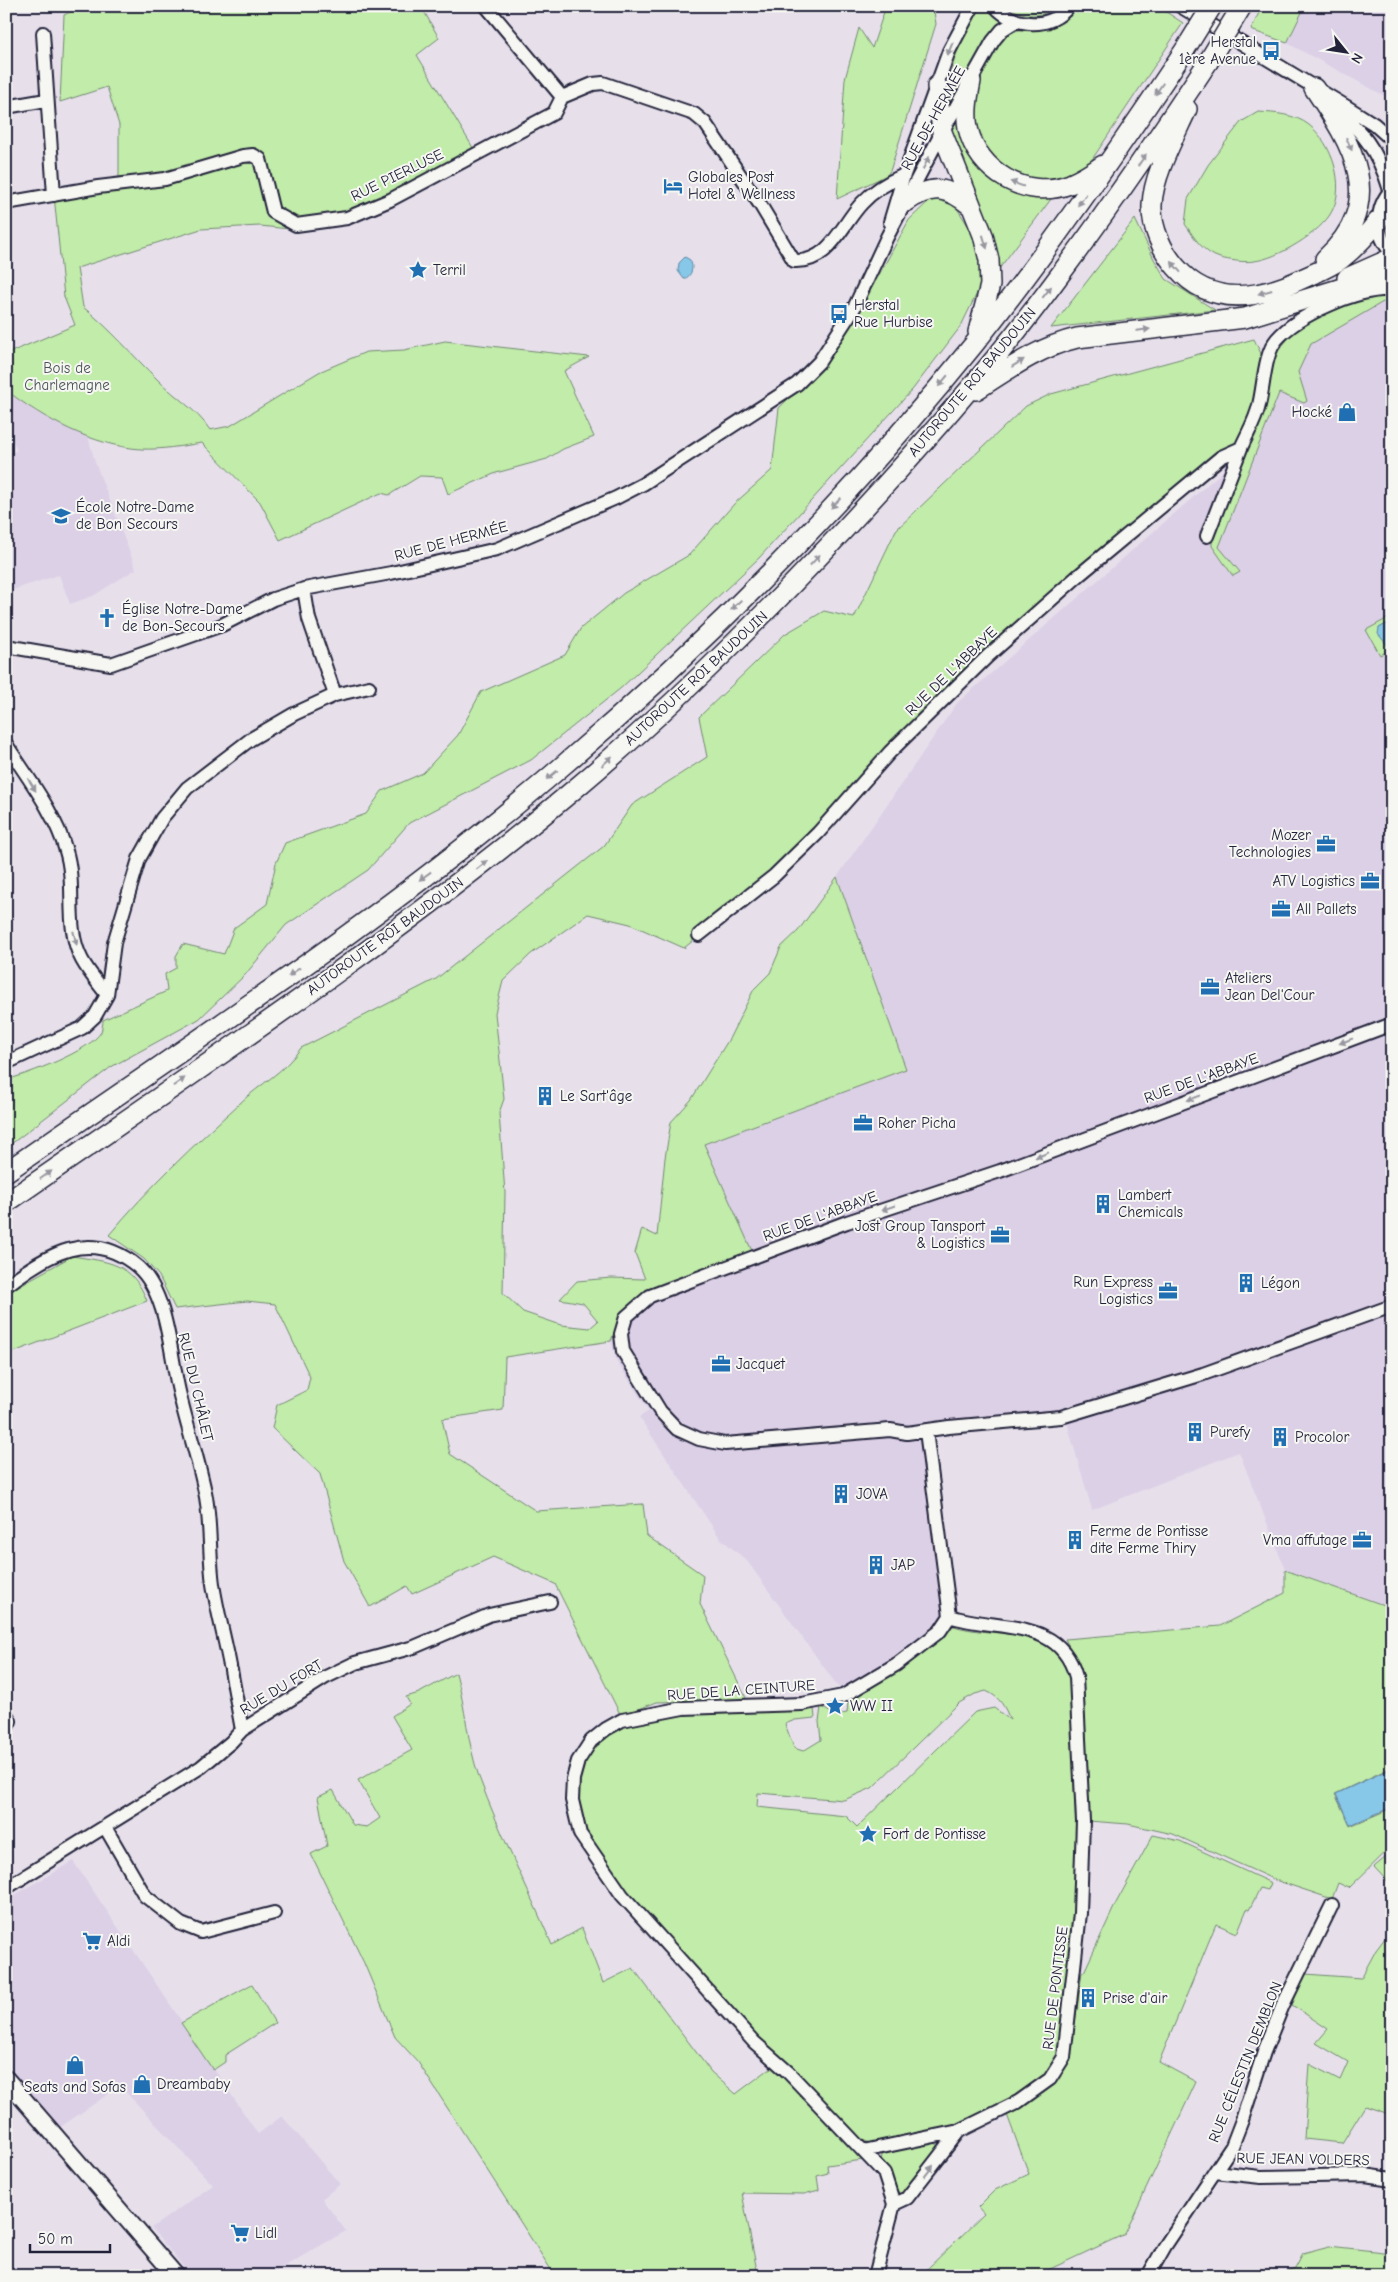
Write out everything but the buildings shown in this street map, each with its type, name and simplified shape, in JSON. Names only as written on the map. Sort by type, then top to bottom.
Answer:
[{"type":"highway","name":"AUTOROUTE ROI BAUDOUIN","points":[[6,1172],[339,940],[456,853],[560,769],[674,667],[867,470],[974,343],[1045,252],[1111,160],[1212,6]]},
{"type":"highway","name":"AUTOROUTE ROI BAUDOUIN","points":[[6,1203],[358,958],[472,872],[578,786],[694,683],[782,596],[893,478],[962,398],[1058,278],[1208,62],[1242,6]]},
{"type":"highway","points":[[1208,62],[1155,188],[1152,204],[1158,237],[1166,254],[1179,271],[1196,285],[1216,294],[1244,297],[1295,282],[1342,258],[1378,221]]},
{"type":"highway","points":[[971,81],[967,114],[972,140],[985,164],[1011,182],[1036,188],[1068,185],[1111,160]]},
{"type":"highway","points":[[937,86],[942,132],[986,246],[991,273],[988,297],[974,343]]},
{"type":"highway","points":[[1295,282],[1322,261],[1344,238],[1352,224],[1359,194],[1355,160],[1348,142],[1314,88]]},
{"type":"highway","points":[[900,204],[919,193],[938,190],[954,193],[971,206]]},
{"type":"highway","points":[[1292,304],[1313,291],[1392,258]]},
{"type":"highway","points":[[962,398],[1017,363],[1057,343],[1077,338],[1245,318],[1361,282],[1392,280]]},
{"type":"main road","points":[[6,2079],[176,2276]]},
{"type":"street","points":[[486,6],[562,97],[593,84],[603,82],[694,114],[705,123],[762,206],[794,261],[804,262],[816,258],[829,247],[856,211],[870,196],[888,183],[904,175]]},
{"type":"street","name":"RUE DE HERMÉE","points":[[900,204],[904,175],[955,38],[973,6]]},
{"type":"street","points":[[995,6],[1003,14],[1016,21],[1029,24],[1042,23],[1054,19],[1069,6]]},
{"type":"street","points":[[1180,6],[1354,111],[1390,137]]},
{"type":"street","name":"RUE DE HERMÉE","points":[[6,646],[111,664],[222,625],[273,599],[304,589],[391,573],[497,548],[616,498],[643,484],[796,384],[819,362],[854,308],[887,238],[900,204],[997,35],[1016,21]]},
{"type":"street","points":[[43,33],[46,100],[54,195]]},
{"type":"street","points":[[1314,88],[1359,129],[1368,140],[1382,166],[1391,190],[1384,200],[1378,221],[1383,241],[1392,253]]},
{"type":"street","name":"RUE PIERLUSE","points":[[6,203],[165,179],[243,156],[254,155],[260,159],[273,212],[296,225],[347,218],[390,200],[554,113],[562,97]]},
{"type":"street","points":[[6,107],[46,100]]},
{"type":"street","points":[[870,196],[900,204]]},
{"type":"street","points":[[1207,536],[1259,407],[1266,365],[1277,339],[1298,323],[1336,301],[1366,292],[1392,290]]},
{"type":"street","name":"RUE DE L'ABBAYE","points":[[698,936],[774,876],[818,833],[890,752],[988,656],[1078,576],[1220,457],[1241,448]]},
{"type":"street","points":[[304,589],[309,619],[335,695]]},
{"type":"street","points":[[6,1062],[82,1028],[95,1016],[107,995],[114,943],[139,859],[162,818],[187,788],[251,739],[335,695],[369,687]]},
{"type":"street","points":[[6,744],[60,832],[67,853],[73,931],[78,951],[82,961],[107,995]]},
{"type":"street","name":"RUE DE L'ABBAYE","points":[[1392,1024],[1000,1170],[847,1222],[650,1296],[626,1317],[621,1334],[623,1351],[660,1411],[677,1428],[698,1439],[725,1444],[890,1430],[907,1433],[1061,1417],[1203,1374],[1392,1306]]},
{"type":"street","name":"RUE DU CHÂLET","points":[[6,1286],[34,1265],[58,1252],[90,1246],[109,1250],[124,1257],[139,1268],[153,1286],[162,1312],[178,1388],[206,1496],[213,1585],[242,1730]]},
{"type":"street","points":[[926,1431],[950,1616]]},
{"type":"street","name":"RUE DU FORT","points":[[8,1883],[105,1827],[201,1768],[242,1730],[326,1677],[356,1663],[414,1647],[488,1615],[550,1602]]},
{"type":"street","name":"RUE DE PONTISSE","points":[[863,2151],[959,2131],[1018,2102],[1050,2079],[1064,2057],[1080,1913],[1083,1821],[1078,1696],[1074,1668],[1058,1646],[1045,1635],[1014,1627],[968,1622],[950,1616]]},
{"type":"street","name":"RUE DE LA CEINTURE","points":[[863,2151],[788,2072],[754,2042],[622,1895],[580,1834],[572,1800],[573,1780],[578,1761],[591,1741],[606,1729],[622,1720],[683,1708],[802,1704],[843,1696],[897,1664],[940,1631],[950,1616]]},
{"type":"street","points":[[6,1714],[10,1721],[6,1729]]},
{"type":"street","points":[[105,1827],[145,1896],[180,1924],[201,1932],[274,1913]]},
{"type":"street","name":"RUE CÉLESTIN DEMBLON","points":[[1148,2276],[1165,2246],[1232,2146],[1264,2052],[1283,2005],[1332,1905]]},
{"type":"street","name":"RUE DE PONTISSE","points":[[894,2204],[907,2198],[959,2131]]},
{"type":"street","points":[[863,2151],[884,2173],[894,2204],[875,2276]]},
{"type":"street","name":"RUE JEAN VOLDERS","points":[[1214,2172],[1261,2177],[1365,2175],[1392,2179]]},
{"type":"shaded area","points":[[1305,6],[1392,6],[1392,100],[1287,43]]},
{"type":"shaded area","points":[[1392,294],[1392,1608],[1285,1569],[1239,1452],[1092,1510],[1067,1423],[920,1437],[944,1617],[896,1657],[844,1695],[747,1561],[720,1538],[639,1417],[649,1411],[617,1362],[611,1341],[615,1328],[632,1302],[646,1292],[704,1144],[906,1069],[837,877],[957,703],[1222,472],[1256,405],[1267,343]]},
{"type":"shaded area","name":"École Notre-Dame de Bon Secours","points":[[7,391],[36,412],[88,436],[95,462],[136,569],[93,596],[70,604],[59,575],[6,592],[6,455],[17,450],[6,426]]},
{"type":"shaded area","points":[[73,1861],[258,2134],[282,2116],[340,2184],[322,2199],[346,2231],[268,2276],[191,2276],[151,2228],[213,2185],[120,2086],[59,2128],[6,2066],[6,1900]]},
{"type":"green space","name":"Bois de Charlemagne","points":[[82,6],[421,6],[439,38],[417,55],[475,151],[347,218],[296,225],[289,229],[260,226],[201,229],[77,268],[83,307],[112,333],[148,371],[192,410],[210,430],[230,426],[319,372],[366,352],[404,350],[445,341],[589,357],[564,371],[594,437],[563,449],[547,459],[496,473],[448,494],[442,477],[420,476],[389,495],[381,493],[280,540],[260,502],[202,443],[172,448],[141,449],[105,443],[53,421],[6,390],[6,354],[75,325],[64,297],[54,195],[119,184],[119,125],[107,87],[60,102],[64,15]]},
{"type":"green space","points":[[886,6],[933,6],[936,24],[890,171],[887,175],[837,199],[845,79],[859,28],[872,48]]},
{"type":"green space","points":[[980,6],[988,6],[1003,22],[979,53],[947,111],[949,84],[956,56]]},
{"type":"green space","points":[[1007,6],[1058,6],[1045,13],[1032,15],[1013,10]]},
{"type":"green space","points":[[1078,6],[1157,6],[1183,23],[1089,164],[1070,179],[1049,184],[1016,178],[981,148],[972,108],[977,85],[995,48],[1006,35],[1018,30],[1050,29]]},
{"type":"green space","points":[[1262,6],[1305,6],[1287,43],[1251,30]]},
{"type":"green space","points":[[959,110],[968,145],[973,157],[986,176],[996,184],[1007,189],[1054,195],[999,269],[955,149],[947,134]]},
{"type":"green space","points":[[1258,112],[1298,118],[1317,133],[1330,153],[1334,165],[1338,189],[1336,201],[1327,219],[1319,227],[1309,236],[1286,250],[1264,259],[1250,262],[1220,258],[1204,248],[1185,224],[1188,199],[1208,165],[1241,122]]},
{"type":"green space","points":[[931,199],[953,202],[976,238],[982,283],[961,326],[913,389],[759,558],[621,688],[531,760],[409,823],[368,870],[286,925],[245,975],[199,1019],[111,1067],[6,1148],[6,1080],[58,1061],[85,1047],[101,1032],[103,1020],[167,991],[165,974],[176,968],[176,956],[183,944],[224,954],[234,928],[267,904],[276,863],[285,843],[366,814],[382,791],[423,773],[458,735],[481,692],[565,655],[581,628],[624,593],[689,555],[734,504],[772,470],[779,408],[829,358],[873,286],[909,220]]},
{"type":"green space","points":[[1135,219],[1166,279],[1215,310],[1051,328]]},
{"type":"green space","points":[[1380,296],[1392,297],[1392,307],[1383,302],[1311,344],[1298,372],[1307,401],[1304,403],[1279,393],[1219,547],[1240,572],[1233,576],[1212,546],[1212,540],[1265,405],[1270,369],[1277,352],[1297,328],[1309,320],[1354,301]]},
{"type":"green space","points":[[1254,339],[1264,360],[1256,405],[1233,451],[988,656],[774,876],[684,948],[630,924],[588,914],[531,954],[503,981],[495,1013],[504,1099],[499,1113],[505,1193],[503,1293],[523,1312],[561,1325],[590,1328],[598,1321],[583,1303],[560,1299],[577,1281],[611,1278],[645,1279],[635,1253],[642,1229],[657,1236],[665,1158],[671,1122],[691,1100],[729,1039],[754,989],[770,973],[781,947],[798,931],[837,877],[906,1069],[704,1144],[752,1251],[646,1292],[624,1313],[611,1341],[505,1357],[503,1410],[442,1419],[450,1454],[536,1511],[643,1504],[647,1536],[703,1575],[700,1604],[747,1700],[657,1702],[621,1716],[555,1584],[493,1557],[412,1594],[407,1586],[370,1607],[344,1561],[320,1474],[272,1428],[277,1405],[307,1390],[310,1377],[275,1304],[247,1301],[175,1309],[159,1276],[144,1259],[109,1235],[139,1200],[172,1167],[247,1097],[279,1072],[301,1048],[436,979],[604,846],[632,805],[707,757],[699,717],[785,634],[824,611],[854,618],[896,530],[1026,406],[1051,394]]},
{"type":"green space","points":[[1392,616],[1392,621],[1379,628],[1388,646],[1392,644],[1392,649],[1380,655],[1366,630]]},
{"type":"green space","points":[[72,1256],[118,1266],[134,1278],[147,1301],[6,1355],[6,1293]]},
{"type":"green space","points":[[1285,1570],[1392,1608],[1392,1767],[1335,1794],[1350,1826],[1392,1808],[1392,1846],[1349,1888],[1338,1883],[1332,1899],[1275,1880],[1173,1834],[1128,1824],[1088,1821],[1083,1676],[1081,1668],[1065,1639],[1220,1626],[1285,1593]]},
{"type":"green space","points":[[954,1626],[1031,1638],[1056,1652],[1068,1669],[1078,1884],[1059,2055],[1049,2075],[1015,2101],[958,2129],[872,2144],[858,2138],[759,2042],[630,1899],[586,1835],[577,1808],[577,1776],[594,1743],[632,1720],[677,1712],[814,1709],[815,1718],[795,1720],[785,1724],[794,1748],[803,1751],[821,1740],[819,1722],[821,1707],[835,1715],[847,1713],[848,1702],[902,1666],[949,1627]],"holes":[[[986,1691],[995,1696],[1001,1703],[1010,1720],[994,1708],[975,1712],[857,1827],[846,1816],[757,1807],[758,1793],[844,1800],[872,1788],[959,1703],[975,1694]]]},
{"type":"green space","points":[[456,1673],[479,1777],[552,1945],[582,1928],[603,1983],[633,1968],[711,2072],[736,2094],[772,2067],[802,2095],[863,2160],[827,2165],[828,2173],[817,2176],[819,2190],[804,2194],[742,2193],[758,2276],[555,2276],[418,2062],[395,2037],[364,1963],[311,1854],[327,1846],[318,1797],[333,1790],[353,1825],[367,1827],[380,1818],[358,1780],[412,1750],[392,1716],[410,1704],[406,1697],[419,1693]]},
{"type":"green space","points":[[1153,1835],[1180,1841],[1271,1883],[1268,1890],[1260,1888],[1249,1910],[1247,1909],[1237,1933],[1216,1924],[1159,2062],[1196,2082],[1125,2234],[1035,2276],[1013,2276],[983,2268],[982,2276],[926,2276],[926,2270],[984,2214],[978,2207],[995,2190],[1029,2174],[1006,2112],[1064,2069],[1072,2045],[1082,1972],[1084,1972],[1116,1903]]},
{"type":"green space","points":[[1392,1852],[1392,1886],[1374,1867]]},
{"type":"green space","points":[[1392,1929],[1392,2115],[1365,2106],[1342,2143],[1304,2139],[1309,2064],[1340,2080],[1348,2062],[1316,2043],[1328,2029],[1292,2005],[1305,1974],[1361,1978],[1376,1950]]},
{"type":"green space","points":[[252,1984],[275,2023],[225,2055],[225,2062],[213,2070],[181,2023]]},
{"type":"green space","points":[[933,2141],[940,2147],[908,2193],[900,2195],[881,2161],[882,2155]]},
{"type":"green space","points":[[1329,2246],[1392,2253],[1392,2276],[1276,2276],[1295,2268],[1303,2253]]},
{"type":"water","points":[[685,257],[690,260],[692,268],[689,276],[684,279],[678,271],[679,263]]},
{"type":"water","points":[[1392,621],[1392,644],[1388,646],[1378,634],[1379,628]]},
{"type":"water","points":[[1392,1768],[1392,1807],[1350,1825],[1336,1794]]},
{"type":"place","name":"Herstal 1ère Avenue","points":[[1271,51]]},
{"type":"place","name":"Globales Post Hotel & Wellness","points":[[673,186]]},
{"type":"place","name":"Terril","points":[[418,270]]},
{"type":"place","name":"Herstal Rue Hurbise","points":[[839,314]]},
{"type":"place","name":"Hocké","points":[[1347,412]]},
{"type":"place","name":"École Notre-Dame de Bon Secours","points":[[61,516]]},
{"type":"place","name":"Église Notre-Dame de Bon-Secours","points":[[107,618]]},
{"type":"place","name":"Mozer Technologies","points":[[1326,844]]},
{"type":"place","name":"ATV Logistics","points":[[1370,881]]},
{"type":"place","name":"All Pallets","points":[[1281,909]]},
{"type":"place","name":"Ateliers Jean Del'Cour","points":[[1210,987]]},
{"type":"place","name":"Le Sart'âge","points":[[545,1096]]},
{"type":"place","name":"Roher Picha","points":[[863,1123]]},
{"type":"place","name":"Lambert Chemicals","points":[[1103,1204]]},
{"type":"place","name":"Jost Group Tansport & Logistics","points":[[1000,1235]]},
{"type":"place","name":"Légon","points":[[1246,1283]]},
{"type":"place","name":"Run Express Logistics","points":[[1168,1291]]},
{"type":"place","name":"Jacquet","points":[[721,1364]]},
{"type":"place","name":"Purefy","points":[[1195,1432]]},
{"type":"place","name":"Procolor","points":[[1280,1437]]},
{"type":"place","name":"JOVA","points":[[841,1494]]},
{"type":"place","name":"Ferme de Pontisse dite Ferme Thiry","points":[[1075,1540]]},
{"type":"place","name":"Vma affutage","points":[[1362,1540]]},
{"type":"place","name":"JAP","points":[[876,1565]]},
{"type":"place","name":"WW II","points":[[835,1706]]},
{"type":"place","name":"Fort de Pontisse","points":[[868,1834]]},
{"type":"place","name":"Aldi","points":[[92,1941]]},
{"type":"place","name":"Prise d'air","points":[[1088,1998]]},
{"type":"place","name":"Seats and Sofas","points":[[75,2065]]},
{"type":"place","name":"Dreambaby","points":[[142,2084]]},
{"type":"place","name":"Lidl","points":[[240,2233]]}]
